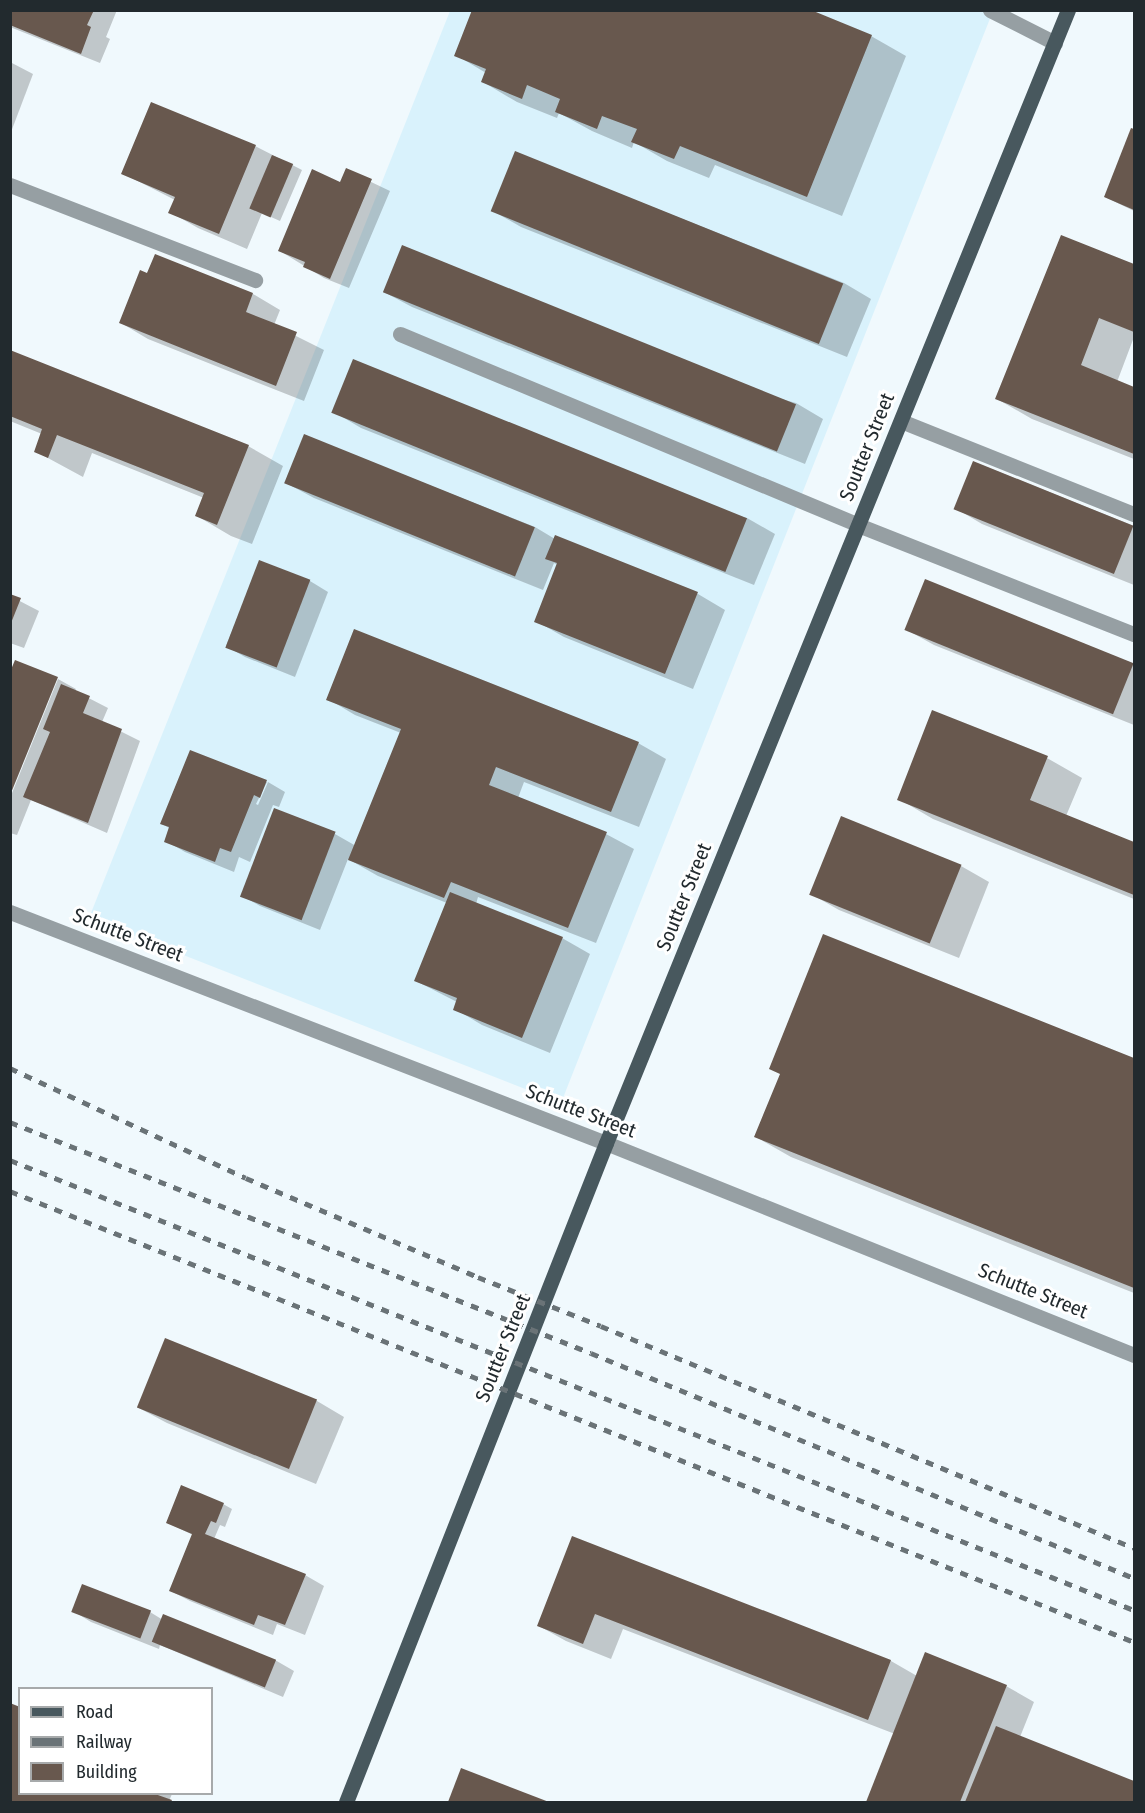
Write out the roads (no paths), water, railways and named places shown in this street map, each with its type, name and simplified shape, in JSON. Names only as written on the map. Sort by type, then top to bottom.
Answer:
[{"type":"main road","name":"Soutter Street","points":[[346,1803],[606,1143],[1068,10]]},
{"type":"street","points":[[990,10],[1055,43]]},
{"type":"street","points":[[10,185],[255,280]]},
{"type":"street","points":[[400,334],[858,525],[1134,634]]},
{"type":"street","points":[[901,421],[1134,514]]},
{"type":"street","name":"Schutte Street","points":[[10,912],[606,1143],[1134,1355]]},
{"type":"railway","points":[[10,1068],[246,1178],[478,1277],[1134,1548]]},
{"type":"railway","points":[[10,1122],[591,1353],[1134,1578]]},
{"type":"railway","points":[[10,1160],[1134,1610]]},
{"type":"railway","points":[[10,1191],[1134,1642]]}]
